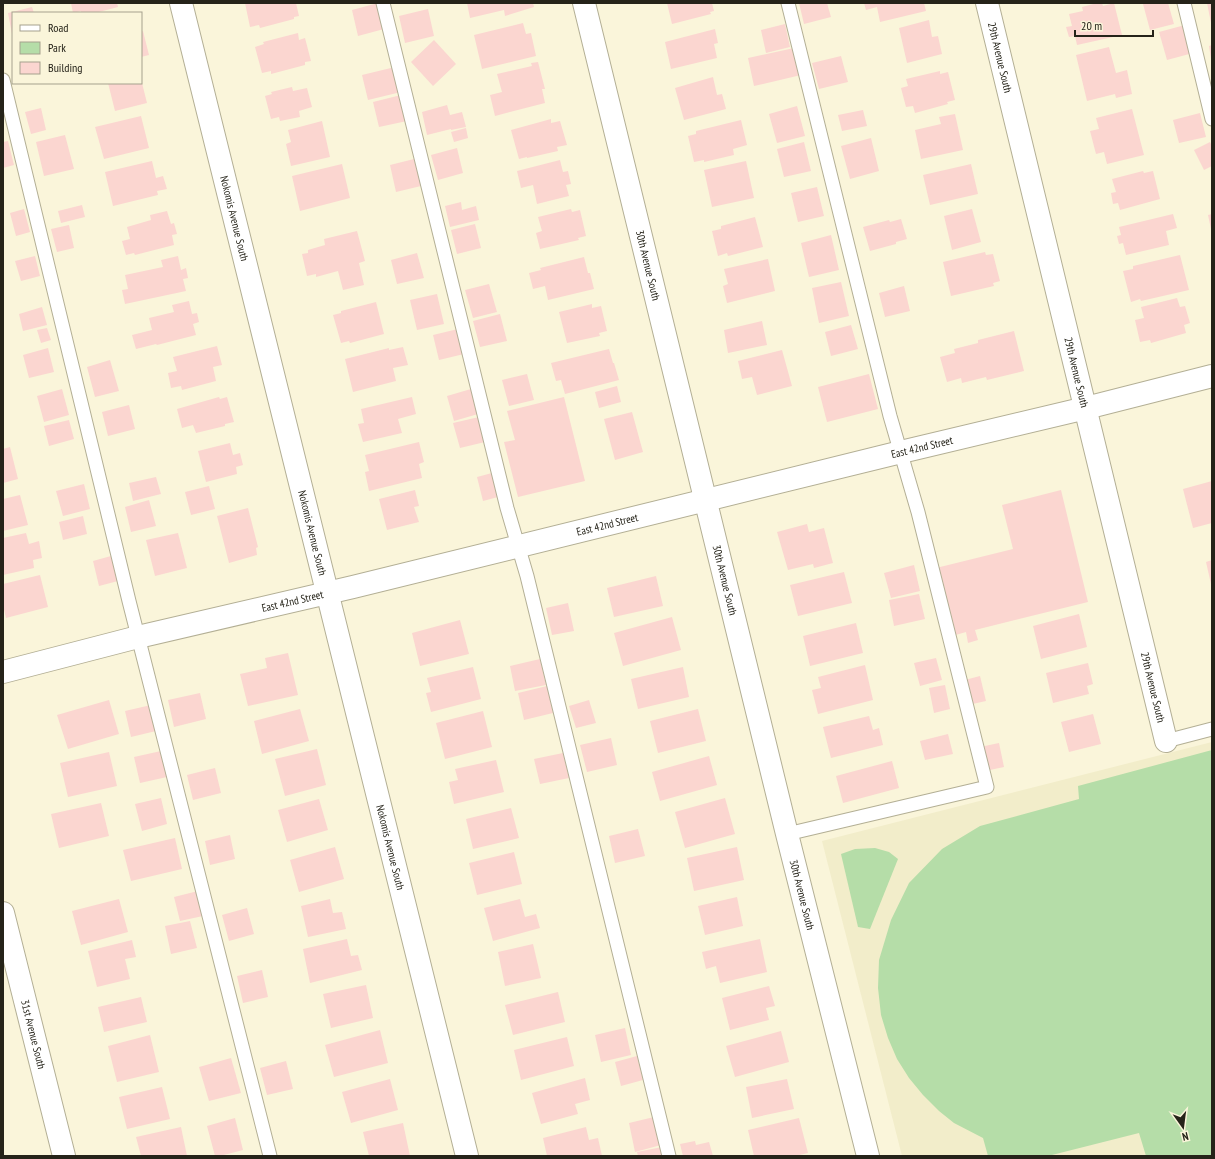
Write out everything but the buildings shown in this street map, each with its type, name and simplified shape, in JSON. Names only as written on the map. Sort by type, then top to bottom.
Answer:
[{"type":"street","name":"Nokomis Avenue South","points":[[180,3],[467,1156]]},
{"type":"street","name":"30th Avenue South","points":[[584,3],[787,834],[868,1156]]},
{"type":"street","name":"29th Avenue South","points":[[987,3],[1058,301],[1086,408],[1166,741]]},
{"type":"street","name":"East 42nd Street","points":[[3,672],[138,637],[326,592],[353,587],[1212,376]]},
{"type":"street","name":"31st Avenue South","points":[[3,913],[64,1156]]},
{"type":"lane","points":[[383,3],[507,508],[527,576],[669,1156]]},
{"type":"lane","points":[[787,834],[987,788],[918,512],[890,416],[788,3]]},
{"type":"lane","points":[[1184,3],[1212,119]]},
{"type":"lane","points":[[3,80],[138,637],[270,1156]]},
{"type":"lane","points":[[1166,741],[1212,729]]},
{"type":"shaded area","points":[[1212,742],[1212,1156],[902,1156],[822,841]]},
{"type":"green space","points":[[1212,750],[1212,1156],[1146,1156],[1139,1133],[1048,1156],[988,1156],[983,1138],[954,1123],[939,1111],[909,1078],[897,1059],[888,1038],[881,1015],[878,988],[879,960],[891,920],[909,883],[942,849],[980,826],[1079,799],[1078,786]]},
{"type":"green space","points":[[875,848],[889,852],[898,859],[870,929],[858,927],[841,854],[855,849]]}]
